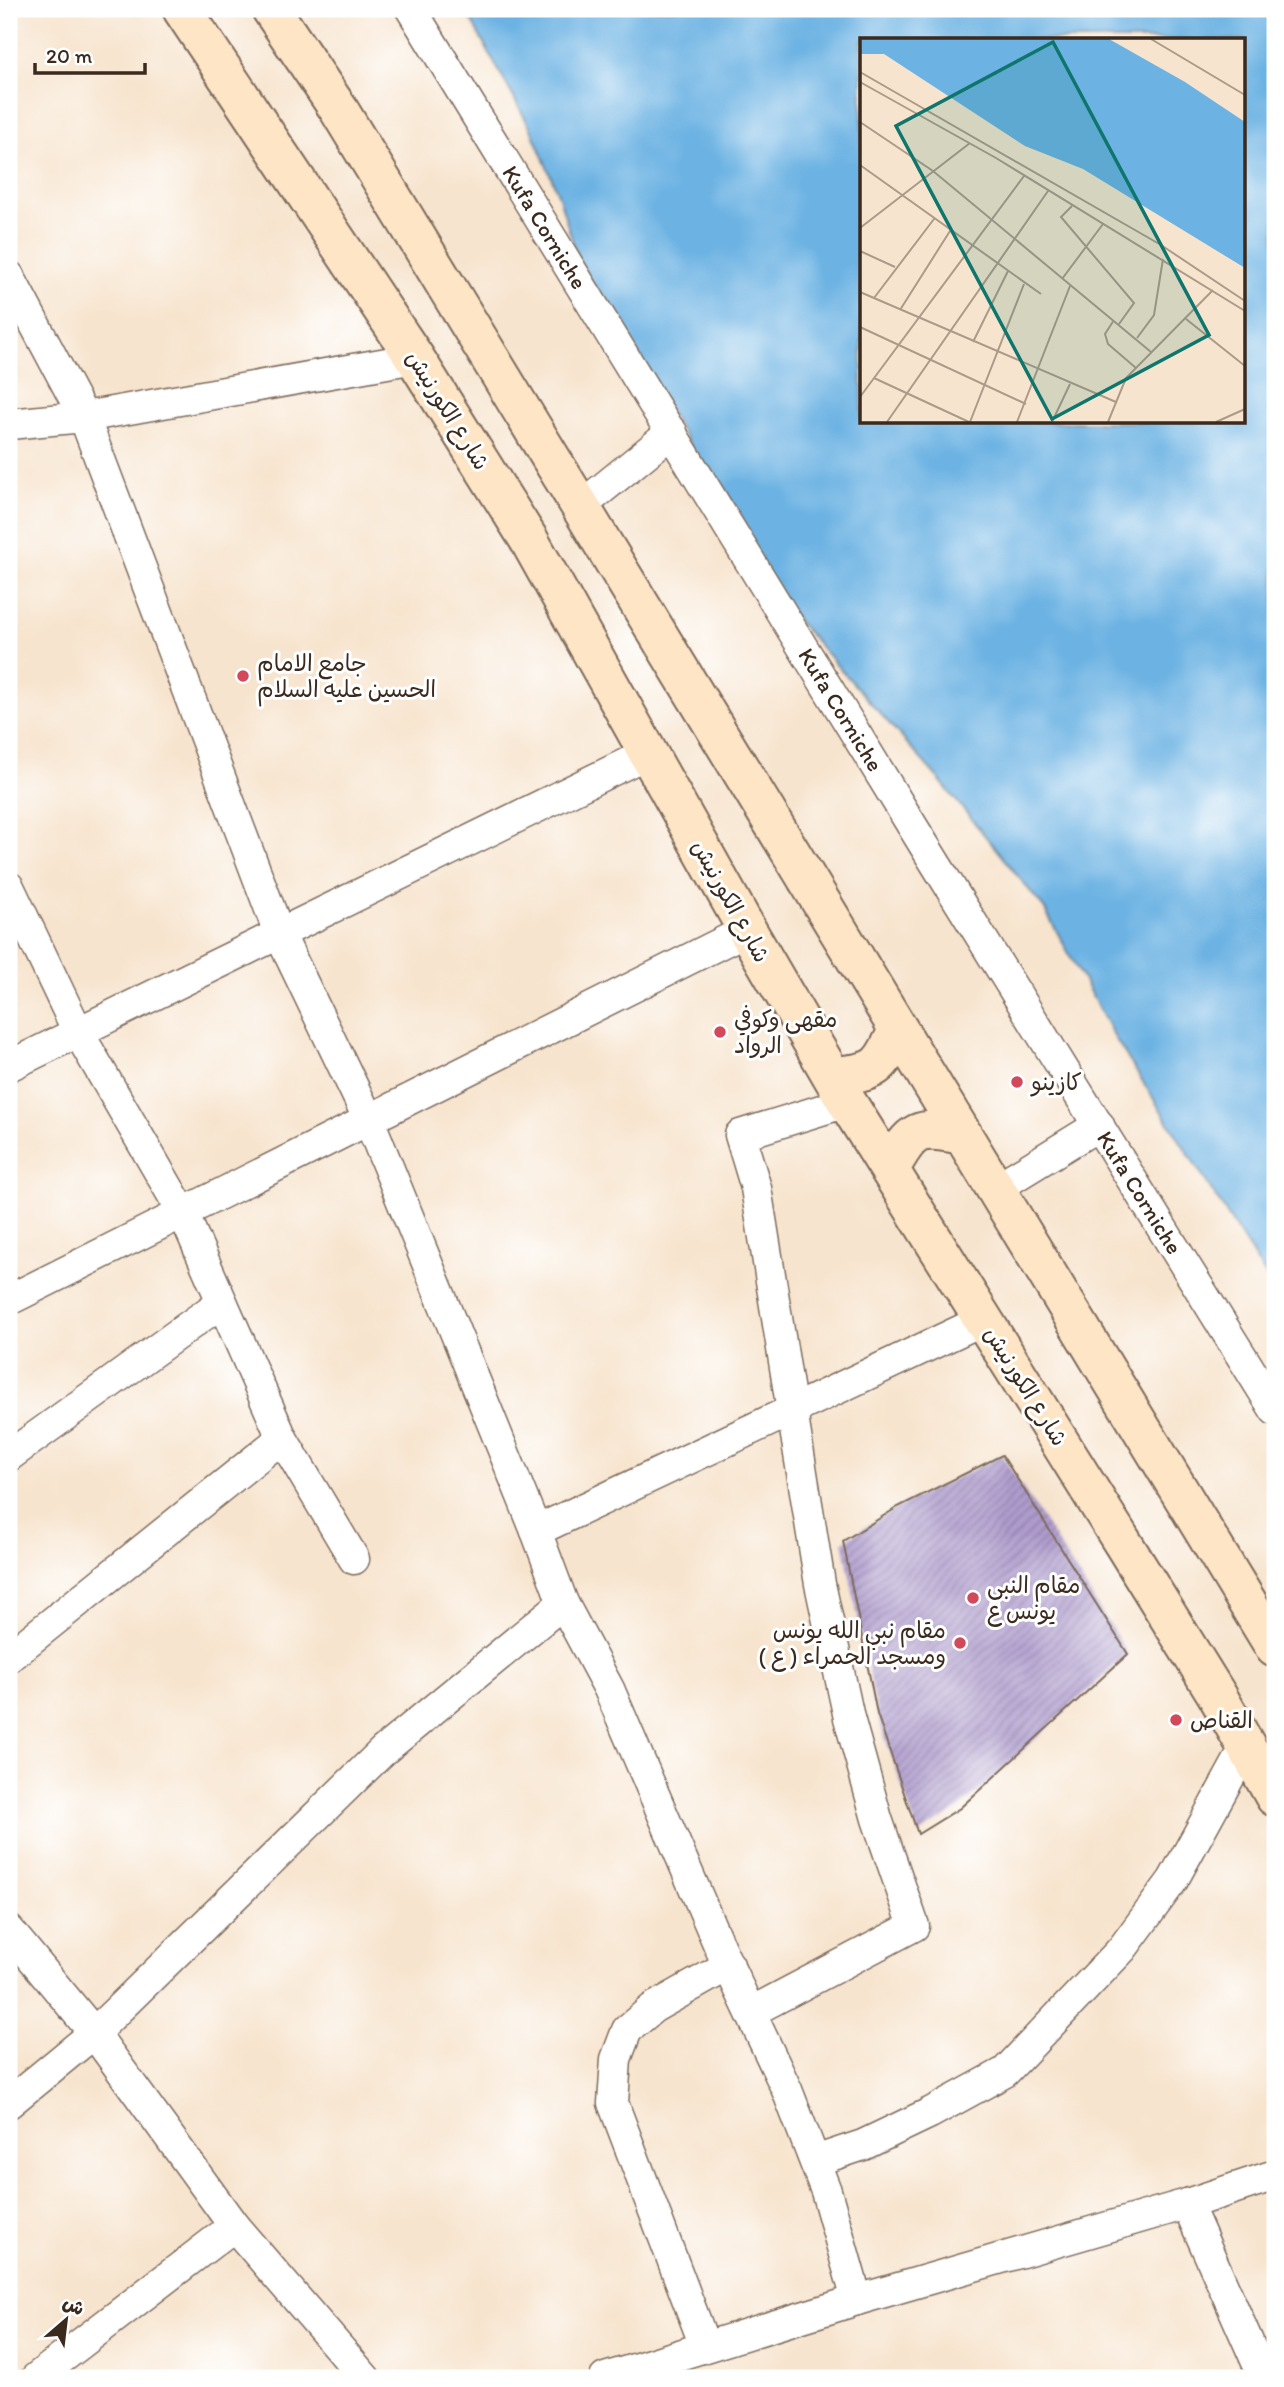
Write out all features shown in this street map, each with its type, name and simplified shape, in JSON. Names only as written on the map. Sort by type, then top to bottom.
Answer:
[{"type":"street","name":"شارع الكورنيش","points":[[182,9],[415,358],[529,540],[747,930],[840,1089],[985,1319],[1275,1797]]},
{"type":"street","points":[[271,9],[339,110],[1275,1648]]},
{"type":"street","name":"Kufa Corniche","points":[[411,9],[1275,1410]]},
{"type":"street","points":[[9,276],[84,417],[279,933],[369,1120],[563,1603],[609,1689],[729,1965],[788,2090],[815,2161],[857,2300]]},
{"type":"street","points":[[9,424],[84,417],[415,358]]},
{"type":"street","points":[[580,507],[672,432]]},
{"type":"street","points":[[9,1066],[648,753]]},
{"type":"street","points":[[9,887],[78,1032],[183,1213],[282,1438],[354,1559]]},
{"type":"street","points":[[9,1300],[747,930]]},
{"type":"street","points":[[751,2012],[914,1926],[877,1819],[849,1718],[820,1584],[756,1188],[740,1135],[840,1089],[860,1074],[874,1069],[886,1056],[898,1029]]},
{"type":"street","points":[[995,1189],[1099,1125]]},
{"type":"street","points":[[890,1169],[903,1145],[915,1133],[931,1129],[963,1135]]},
{"type":"street","points":[[9,1456],[222,1302]]},
{"type":"street","points":[[536,1531],[985,1319]]},
{"type":"street","points":[[9,1657],[282,1438]]},
{"type":"street","points":[[9,2104],[94,2034],[384,1750],[563,1603]]},
{"type":"street","points":[[815,2161],[863,2144],[930,2113],[1005,2072],[1122,1949],[1173,1880],[1246,1747]]},
{"type":"street","points":[[9,1930],[94,2034],[234,2226],[365,2378]]},
{"type":"street","points":[[705,2346],[613,2103],[616,2059],[627,2029],[653,2008],[729,1965]]},
{"type":"street","points":[[605,2378],[857,2300],[1187,2204],[1275,2175]]},
{"type":"street","points":[[1187,2204],[1264,2378]]},
{"type":"street","points":[[36,2378],[234,2226]]},
{"type":"water","points":[[465,9],[1275,9],[1275,1290],[1115,1038],[1044,908],[938,778],[791,614],[578,259],[557,191],[531,129]]},
{"type":"building","name":"مقام النبي يونس ع","points":[[1002,1455],[1128,1654],[960,1808],[918,1834],[877,1714],[843,1541],[898,1507]]},
{"type":"place","name":"جامع الامام الحسين عليه السلام","points":[[243,676]]},
{"type":"place","name":"مقهى وكوفي الرواد","points":[[720,1032]]},
{"type":"place","name":"كازينو","points":[[1017,1082]]},
{"type":"place","name":"مقام النبي يونس ع","points":[[973,1598]]},
{"type":"place","name":"مقام نبي الله يونس ( ع ) ومسجد الحمراء","points":[[960,1643]]},
{"type":"place","name":"القناص","points":[[1176,1720]]}]
